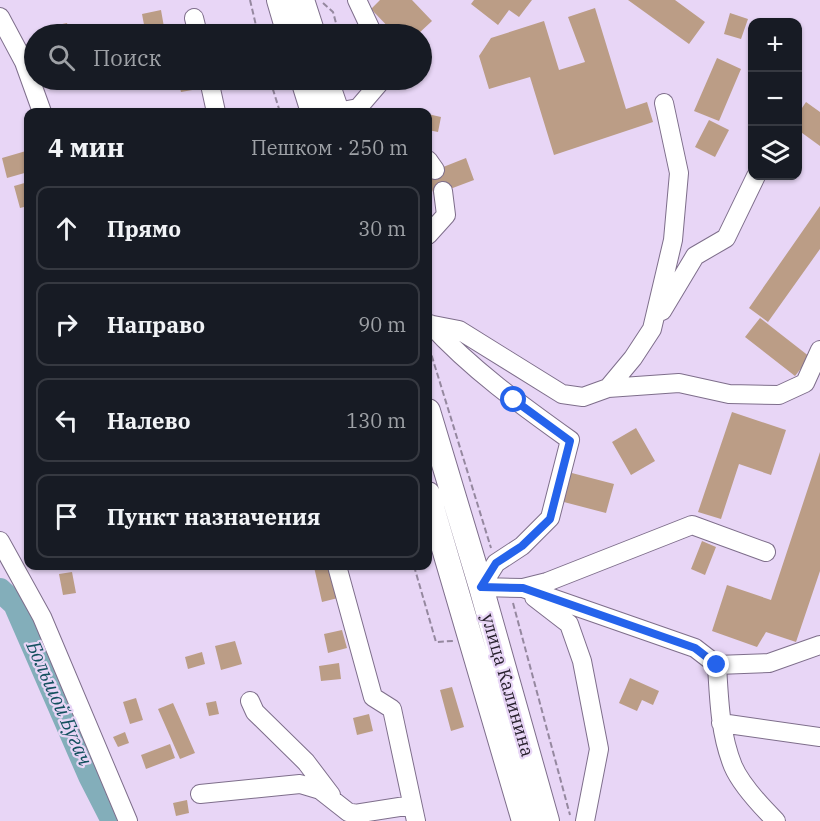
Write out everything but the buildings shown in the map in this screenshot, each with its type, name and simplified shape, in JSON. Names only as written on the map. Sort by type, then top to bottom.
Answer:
[{"type":"main road","points":[[279,0],[297,24]]},
{"type":"main road","points":[[302,0],[304,24]]},
{"type":"main road","points":[[306,90],[312,108]]},
{"type":"main road","points":[[329,90],[336,108]]},
{"type":"main road","name":"улица Калинина","points":[[432,424],[547,821]]},
{"type":"main road","name":"улица Калинина","points":[[432,508],[524,821]]},
{"type":"street","points":[[357,0],[368,24]]},
{"type":"street","points":[[0,17],[24,62]]},
{"type":"street","points":[[34,90],[41,108]]},
{"type":"street","points":[[211,90],[215,108]]},
{"type":"street","points":[[358,108],[373,90]]},
{"type":"street","points":[[652,329],[673,240],[678,173],[664,103]]},
{"type":"street","points":[[608,388],[633,358],[695,256],[726,238],[754,180]]},
{"type":"street","points":[[432,231],[446,215],[443,191]]},
{"type":"street","points":[[432,325],[459,330],[562,394],[583,397],[608,388],[679,383],[729,394],[779,395],[805,383],[820,350]]},
{"type":"street","points":[[432,327],[449,345],[514,400],[570,441],[550,519],[522,546],[496,563],[481,587]]},
{"type":"street","points":[[481,587],[523,588],[546,582],[692,525],[766,552]]},
{"type":"street","points":[[0,541],[42,617],[128,821]]},
{"type":"street","points":[[200,794],[300,784],[320,790],[348,812],[414,813],[392,709],[373,697],[339,570]]},
{"type":"street","points":[[523,588],[695,648],[717,665],[769,663],[820,645]]},
{"type":"street","points":[[523,588],[569,624],[582,661],[599,749],[585,821]]},
{"type":"street","points":[[717,665],[721,723],[734,767],[760,805],[776,821]]},
{"type":"street","points":[[250,700],[255,712],[306,762],[336,802]]},
{"type":"street","points":[[721,723],[820,737]]},
{"type":"path","points":[[250,0],[256,24]]},
{"type":"path","points":[[322,0],[333,12],[336,24]]},
{"type":"path","points":[[273,90],[279,108]]},
{"type":"waterway","name":"Большой Бугач","points":[[0,590],[15,604],[90,776],[113,821]]},
{"type":"route","points":[[514,400],[570,441],[550,519],[522,546],[496,563],[481,587],[523,588],[695,648],[717,665]]}]
